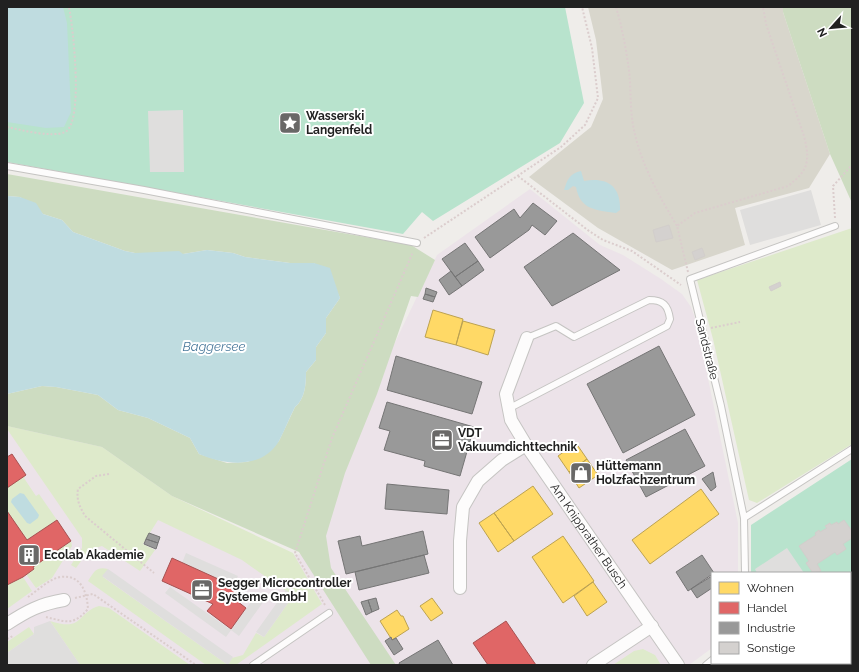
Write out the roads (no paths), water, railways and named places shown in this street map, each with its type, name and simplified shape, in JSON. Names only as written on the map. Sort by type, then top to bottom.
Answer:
[{"type":"street","name":"Am Knipprather Busch","points":[[527,338],[506,394],[508,409],[512,420],[526,445],[678,665]]},
{"type":"street","points":[[460,588],[460,541],[463,507],[478,481],[502,460],[526,445]]},
{"type":"street","points":[[7,624],[41,604],[64,600]]},
{"type":"street","points":[[594,665],[652,626]]},
{"type":"lane","points":[[7,166],[144,190],[417,243]]},
{"type":"lane","name":"Sandstraße","points":[[745,572],[744,518],[721,406],[690,278],[835,226]]},
{"type":"lane","points":[[508,409],[667,326],[670,319],[665,304],[659,301],[649,300],[574,337],[556,326],[527,338]]},
{"type":"lane","points":[[744,518],[852,449]]},
{"type":"lane","points":[[253,665],[329,613]]},
{"type":"water","points":[[7,7],[63,7],[67,23],[71,112],[64,127],[46,128],[7,122]]},
{"type":"water","points":[[581,171],[584,181],[599,180],[611,185],[615,189],[620,201],[620,210],[616,213],[590,208],[581,200],[576,187],[573,186],[568,190],[564,190],[566,183],[572,175]]},
{"type":"water","name":"Baggersee","points":[[7,196],[20,197],[36,203],[43,214],[62,220],[73,232],[125,251],[135,253],[179,251],[183,254],[207,250],[290,263],[314,263],[330,268],[340,298],[326,318],[326,333],[316,347],[316,360],[306,372],[303,396],[295,407],[279,441],[272,450],[263,457],[253,461],[220,461],[199,454],[190,438],[148,418],[118,410],[98,395],[56,387],[42,386],[7,394]]},
{"type":"water","points":[[20,493],[24,494],[39,515],[38,518],[30,524],[27,523],[11,502],[12,499]]},
{"type":"place","name":"Wasserski Langenfeld","points":[[290,123]]},
{"type":"place","name":"VDT Vakuumdichttechnik","points":[[442,440]]},
{"type":"place","name":"Hüttemann Holzfachzentrum","points":[[581,473]]},
{"type":"place","name":"Ecolab Akademie","points":[[29,555]]},
{"type":"place","name":"Segger Microcontroller Systeme GmbH","points":[[202,590]]}]
